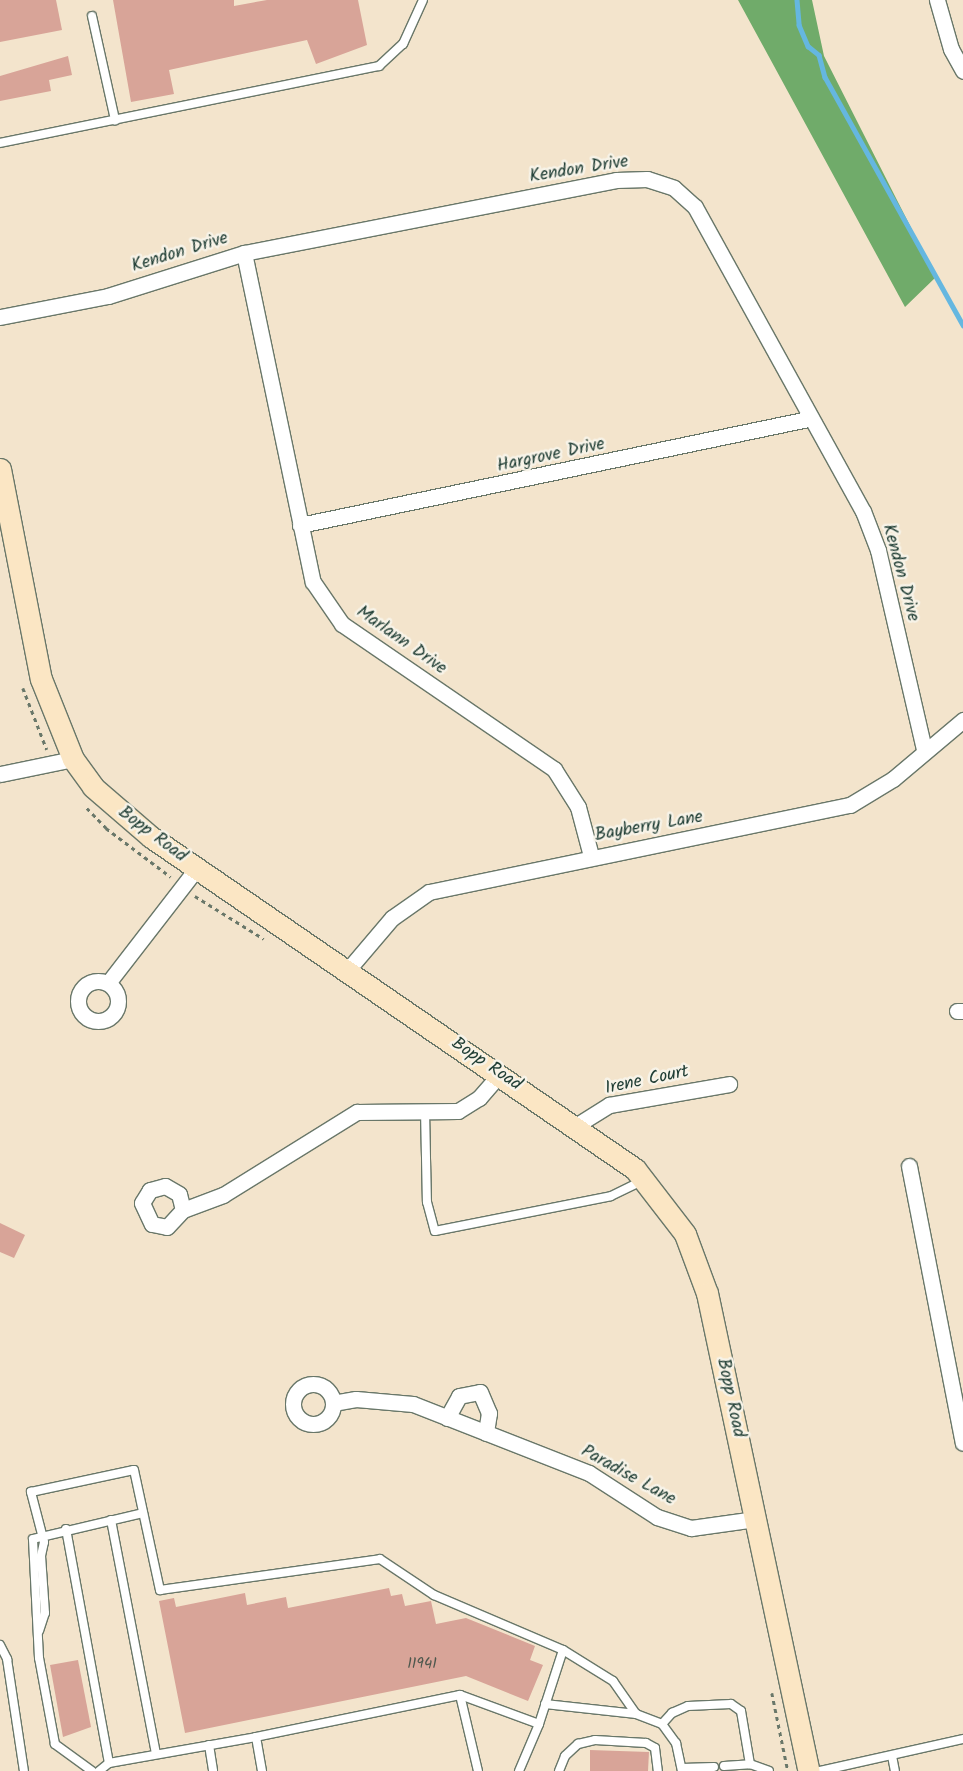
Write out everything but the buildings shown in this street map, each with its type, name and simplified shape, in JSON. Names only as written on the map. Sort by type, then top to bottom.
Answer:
[{"type":"street","points":[[937,0],[951,49],[963,71]]},
{"type":"street","name":"Kendon Drive","points":[[0,317],[108,296],[244,253],[616,180],[647,179],[674,188],[695,207],[808,419],[863,512],[878,550],[924,750]]},
{"type":"street","name":"Marlann Drive","points":[[244,253],[313,582],[342,624],[554,769],[578,807],[591,856]]},
{"type":"street","name":"Hargrove Drive","points":[[300,525],[808,419]]},
{"type":"street","name":"Bopp Road","points":[[0,469],[41,679],[64,761],[120,812],[196,868],[346,972],[577,1125],[644,1180],[685,1234],[707,1293],[809,1771]]},
{"type":"street","name":"Bayberry Lane","points":[[346,972],[392,918],[418,897],[447,887],[591,856],[850,806],[893,778],[924,750],[963,720]]},
{"type":"street","points":[[0,774],[64,761]]},
{"type":"street","points":[[108,983],[196,868]]},
{"type":"street","points":[[183,1210],[223,1195],[357,1112],[458,1111],[479,1098],[499,1075]]},
{"type":"street","name":"Irene Court","points":[[577,1125],[609,1105],[729,1084]]},
{"type":"street","points":[[909,1166],[963,1443]]},
{"type":"street","points":[[447,1418],[459,1396],[480,1392],[488,1407],[486,1433]]},
{"type":"street","name":"Paradise Lane","points":[[333,1403],[356,1399],[413,1404],[589,1473],[657,1517],[691,1528],[755,1519]]},
{"type":"lane","points":[[0,142],[379,66],[403,44],[423,0]]},
{"type":"lane","points":[[92,16],[115,120]]},
{"type":"lane","points":[[425,1110],[425,1176],[435,1231],[611,1196],[644,1180]]},
{"type":"lane","points":[[40,1534],[31,1492],[134,1470],[160,1590],[380,1559],[434,1595],[563,1650],[613,1681],[636,1714]]},
{"type":"lane","points":[[92,1771],[56,1744],[39,1658],[39,1631],[30,1556],[33,1539],[40,1534],[143,1513]]},
{"type":"lane","points":[[111,1520],[156,1754]]},
{"type":"lane","points":[[66,1529],[109,1763]]},
{"type":"lane","points":[[0,1645],[7,1659],[24,1771]]},
{"type":"lane","points":[[519,1771],[539,1724],[563,1650]]},
{"type":"lane","points":[[99,1771],[109,1763],[256,1737],[460,1696],[539,1724]]},
{"type":"lane","points":[[460,1696],[478,1771]]},
{"type":"lane","points":[[545,1704],[636,1714],[662,1724],[676,1743],[682,1770],[714,1767]]},
{"type":"lane","points":[[662,1724],[672,1713],[688,1706],[731,1704],[741,1711],[750,1764]]},
{"type":"lane","points":[[256,1737],[262,1771]]},
{"type":"lane","points":[[559,1771],[564,1756],[578,1744],[595,1740],[646,1743],[655,1748],[658,1771]]},
{"type":"lane","points":[[820,1771],[850,1768],[892,1756],[963,1740]]},
{"type":"lane","points":[[209,1745],[213,1771]]},
{"type":"lane","points":[[892,1756],[895,1771]]},
{"type":"lane","points":[[724,1766],[750,1764],[769,1771]]},
{"type":"path","points":[[23,686],[41,742],[64,761]]},
{"type":"path","points":[[81,802],[106,828],[182,887],[273,944]]},
{"type":"path","points":[[770,1686],[788,1771]]},
{"type":"green space","points":[[738,0],[812,0],[824,56],[936,277],[905,307]]},
{"type":"waterway","points":[[797,0],[799,25],[808,46],[819,55],[825,77],[963,325]]}]
